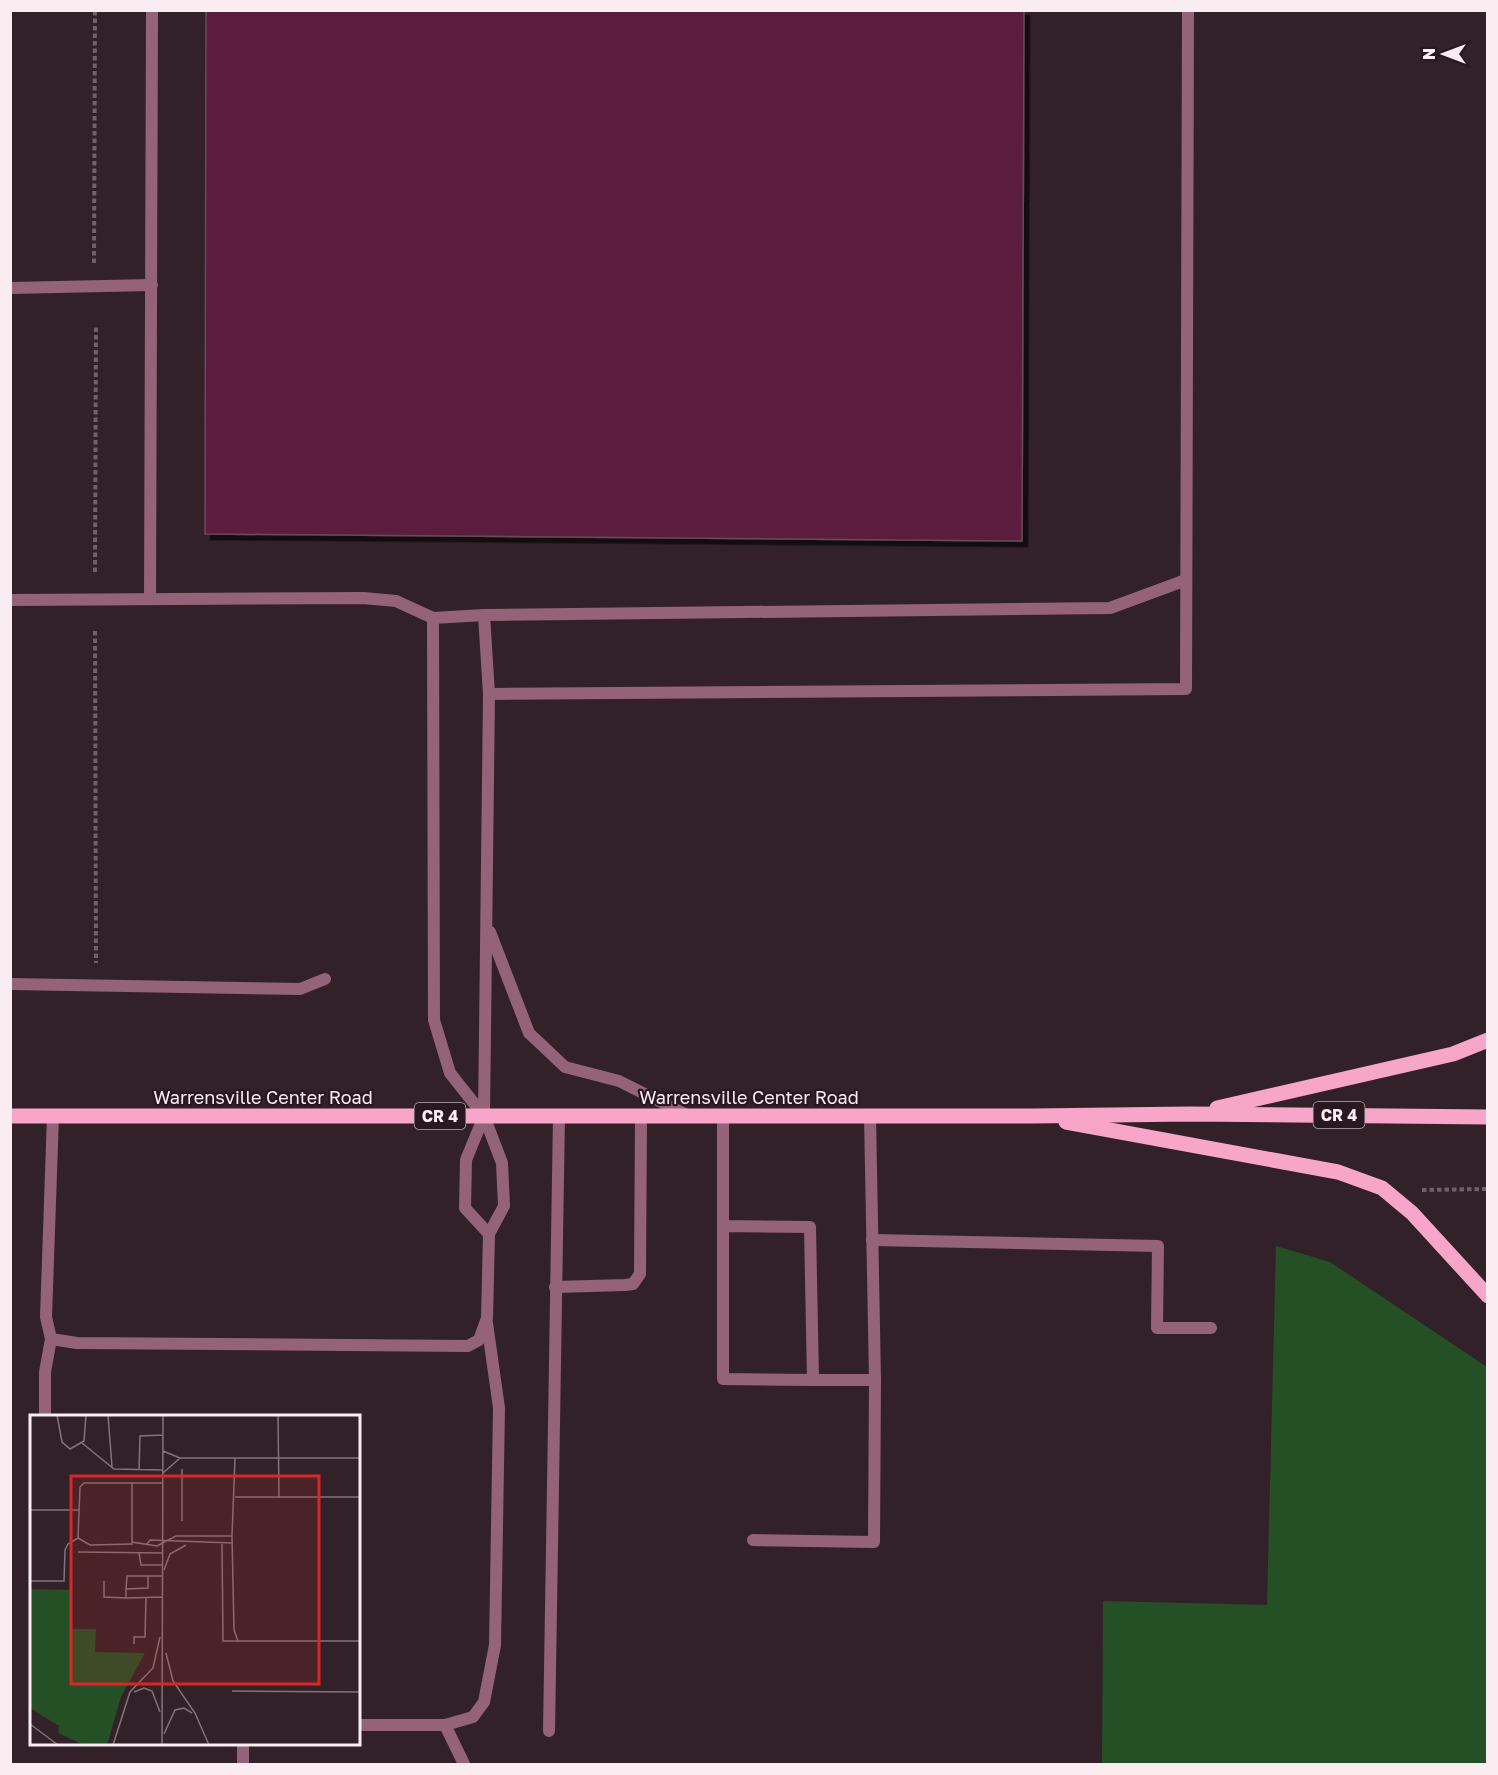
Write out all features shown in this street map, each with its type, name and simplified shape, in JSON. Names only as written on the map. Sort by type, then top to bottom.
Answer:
[{"type":"main road","points":[[1190,1114],[1454,1054],[1488,1040]]},
{"type":"main road","name":"Warrensville Center Road","points":[[10,1116],[1190,1114],[1488,1117]]},
{"type":"main road","points":[[1033,1116],[1338,1172],[1370,1183],[1391,1193],[1407,1207],[1488,1296]]},
{"type":"lane","points":[[150,599],[152,10]]},
{"type":"lane","points":[[489,694],[1185,689],[1188,10]]},
{"type":"lane","points":[[10,288],[152,285]]},
{"type":"lane","points":[[10,600],[363,598],[396,600],[433,618],[484,615],[1110,608],[1186,580]]},
{"type":"lane","points":[[484,615],[489,694],[484,1116],[466,1160],[465,1208],[489,1234]]},
{"type":"lane","points":[[360,1725],[445,1725],[473,1717],[484,1702],[495,1645],[498,1408],[487,1318],[489,1234],[504,1206],[502,1164],[484,1116],[450,1073],[434,1020],[433,618]]},
{"type":"lane","points":[[487,923],[528,1033],[565,1067],[619,1081],[690,1116]]},
{"type":"lane","points":[[10,984],[300,989],[325,979]]},
{"type":"lane","points":[[45,1415],[45,1372],[51,1339],[46,1317],[53,1116]]},
{"type":"lane","points":[[549,1731],[558,1116]]},
{"type":"lane","points":[[555,1287],[633,1284],[640,1274],[641,1116]]},
{"type":"lane","points":[[723,1116],[723,1379],[875,1380]]},
{"type":"lane","points":[[753,1540],[874,1542],[875,1380],[870,1116]]},
{"type":"lane","points":[[723,1227],[810,1227],[813,1380]]},
{"type":"lane","points":[[872,1240],[1158,1245],[1157,1328],[1211,1328]]},
{"type":"lane","points":[[51,1339],[77,1343],[468,1346],[479,1340],[487,1318]]},
{"type":"lane","points":[[445,1725],[464,1764]]},
{"type":"lane","points":[[243,1745],[243,1764]]},
{"type":"path","points":[[94,263],[95,10]]},
{"type":"path","points":[[95,572],[96,325]]},
{"type":"path","points":[[95,631],[96,967]]},
{"type":"path","points":[[1421,1190],[1488,1189]]},
{"type":"green space","points":[[1276,1246],[1330,1262],[1487,1367],[1487,1764],[1102,1764],[1103,1601],[1267,1605]]},
{"type":"building","points":[[206,10],[1024,10],[1022,541],[205,534]]}]
